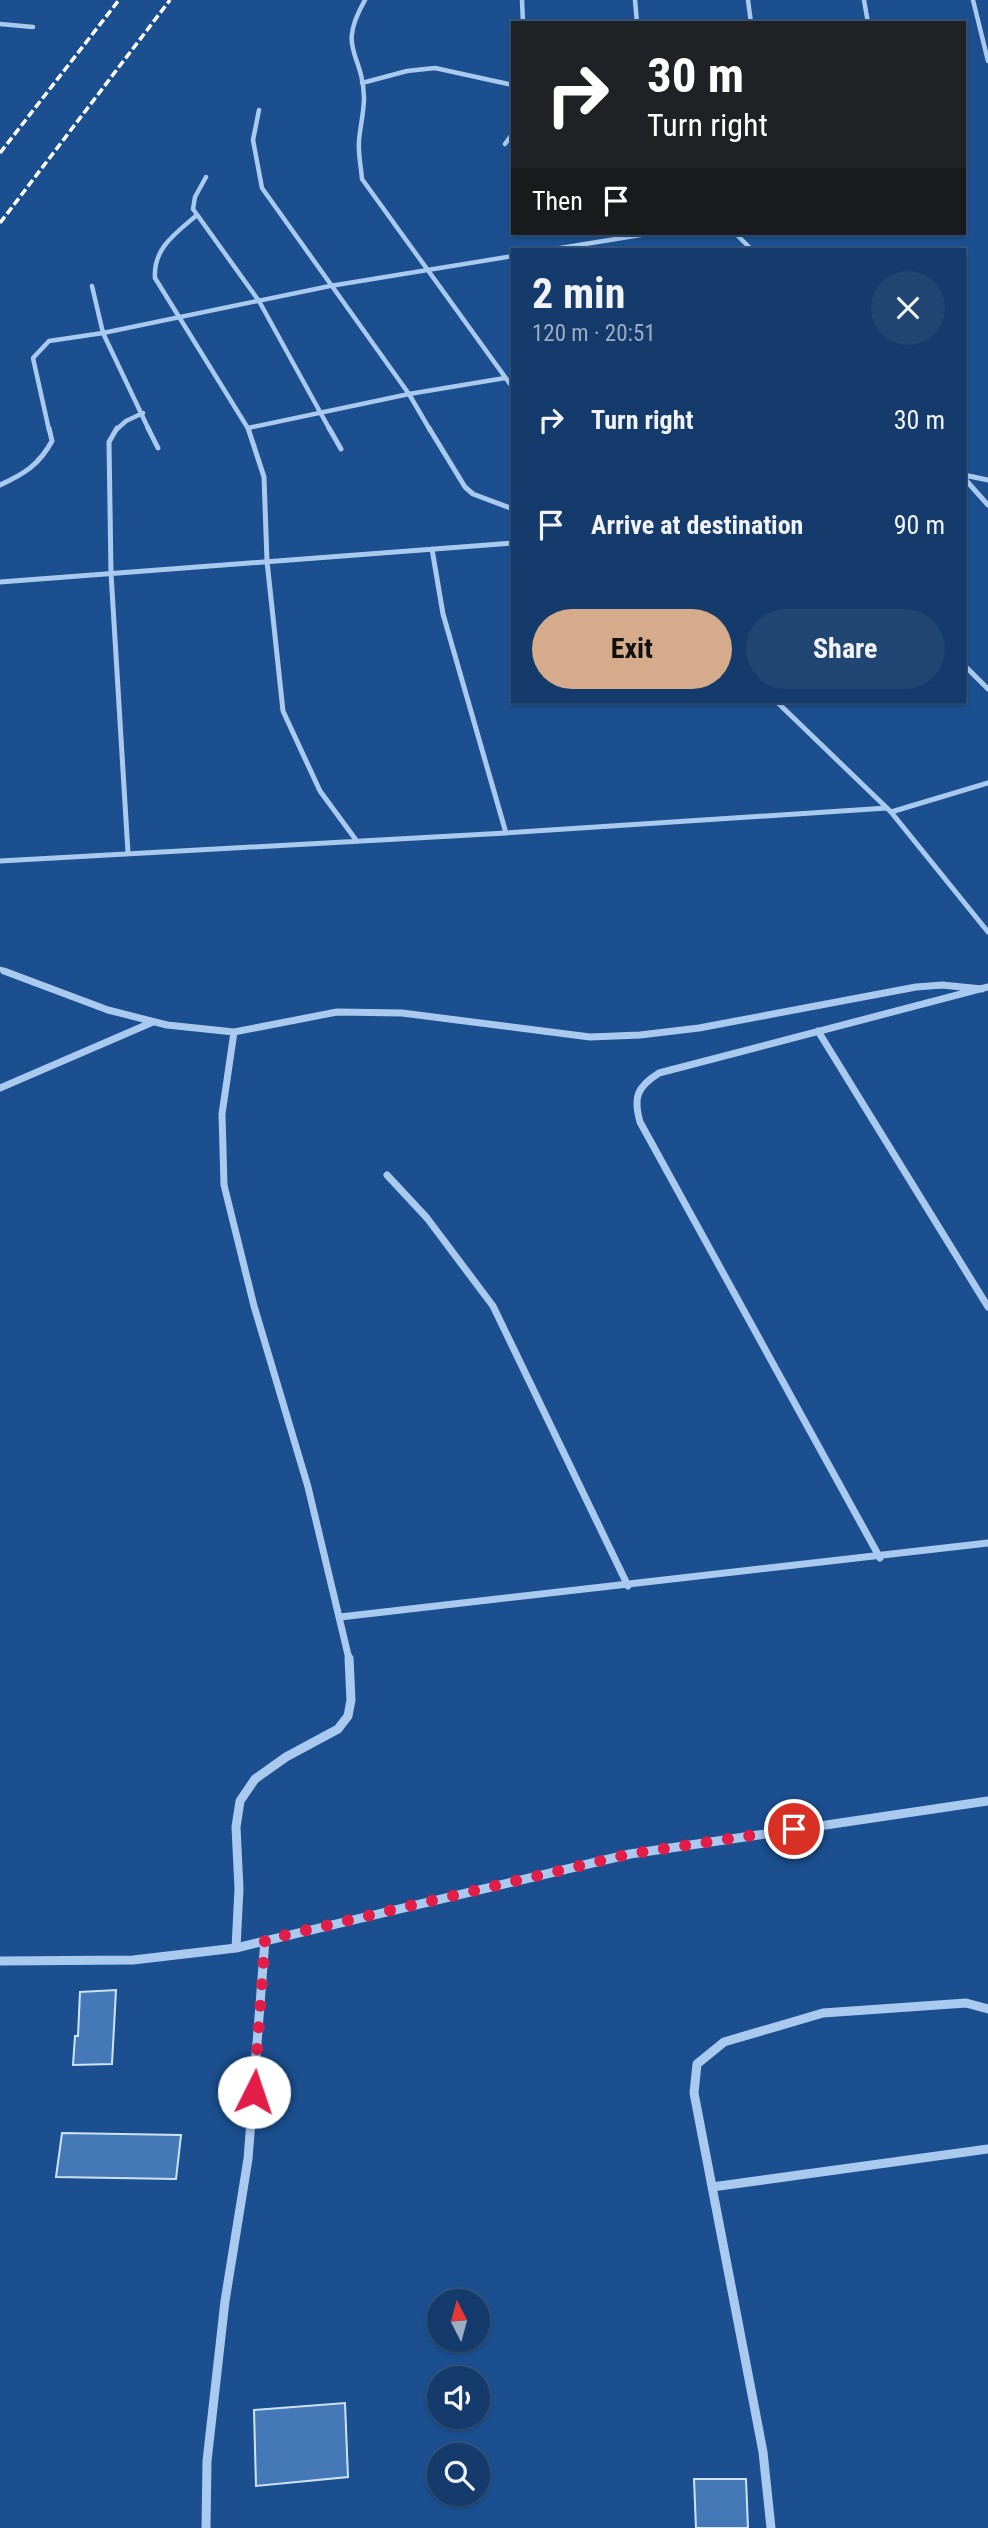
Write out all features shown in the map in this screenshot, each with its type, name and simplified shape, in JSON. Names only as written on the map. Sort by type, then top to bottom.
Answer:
[{"type":"street","points":[[365,0],[351,20],[349,47],[362,83],[364,97],[359,147],[362,179],[511,386]]},
{"type":"street","points":[[522,0],[523,21]]},
{"type":"street","points":[[635,0],[638,21]]},
{"type":"street","points":[[748,0],[751,21]]},
{"type":"street","points":[[864,0],[868,21]]},
{"type":"street","points":[[973,0],[988,61]]},
{"type":"street","points":[[0,24],[33,27]]},
{"type":"street","points":[[362,83],[407,71],[436,68],[511,85]]},
{"type":"street","points":[[259,110],[251,129],[253,153],[262,188],[409,394],[465,487],[472,494],[511,508]]},
{"type":"street","points":[[505,144],[511,136]]},
{"type":"street","points":[[206,177],[195,197],[193,209],[259,300],[341,449]]},
{"type":"street","points":[[197,215],[162,246],[152,266],[155,278],[248,428],[257,450],[264,477],[267,561],[283,710],[298,748],[320,791],[356,840]]},
{"type":"street","points":[[560,248],[641,235]]},
{"type":"street","points":[[737,235],[750,248]]},
{"type":"street","points":[[0,485],[30,471],[43,458],[52,441],[33,358],[49,341],[180,318],[330,286],[511,256]]},
{"type":"street","points":[[92,286],[103,333],[158,448]]},
{"type":"street","points":[[248,428],[409,394],[505,378]]},
{"type":"street","points":[[128,853],[111,573],[109,442],[114,429],[123,421],[143,413]]},
{"type":"street","points":[[966,477],[988,480]]},
{"type":"street","points":[[966,479],[988,505]]},
{"type":"street","points":[[0,582],[511,543]]},
{"type":"street","points":[[432,549],[443,614],[506,833]]},
{"type":"street","points":[[966,667],[988,689]]},
{"type":"street","points":[[778,703],[889,810],[988,932]]},
{"type":"street","points":[[0,861],[889,810],[988,783]]},
{"type":"street","points":[[0,969],[108,1010],[153,1022],[233,1032],[337,1012],[363,1012],[402,1013],[590,1037],[640,1035],[699,1028],[916,987],[942,985],[985,988]]},
{"type":"street","points":[[880,1558],[640,1122],[634,1100],[640,1084],[659,1073],[985,988]]},
{"type":"street","points":[[0,1088],[87,1053],[153,1022]]},
{"type":"street","points":[[818,1031],[988,1307]]},
{"type":"street","points":[[233,1032],[222,1114],[225,1185],[254,1306],[309,1487],[350,1663],[351,1700],[348,1716],[338,1729],[286,1757],[255,1779],[240,1801],[236,1827],[239,1889],[236,1948]]},
{"type":"street","points":[[387,1175],[426,1218],[493,1306],[628,1586]]},
{"type":"street","points":[[340,1617],[988,1544]]},
{"type":"street","points":[[0,1961],[133,1960],[236,1948],[630,1854],[988,1801]]},
{"type":"street","points":[[206,2528],[207,2462],[225,2301],[248,2159],[265,1940]]},
{"type":"street","points":[[771,2528],[763,2452],[694,2093],[696,2064],[724,2042],[823,2013],[966,2003],[988,2009]]},
{"type":"street","points":[[712,2187],[988,2149]]},
{"type":"building","points":[[116,1990],[112,2064],[73,2065],[75,2036],[78,2036],[80,1992]]},
{"type":"building","points":[[62,2133],[181,2135],[176,2179],[56,2177]]},
{"type":"building","points":[[345,2403],[348,2477],[256,2486],[254,2410]]},
{"type":"building","points":[[694,2479],[746,2479],[748,2528],[696,2528]]},
{"type":"railway","points":[[0,153],[119,0]]},
{"type":"railway","points":[[0,223],[170,0]]},
{"type":"route","points":[[254,2092],[265,1940],[630,1854],[794,1829]]}]
